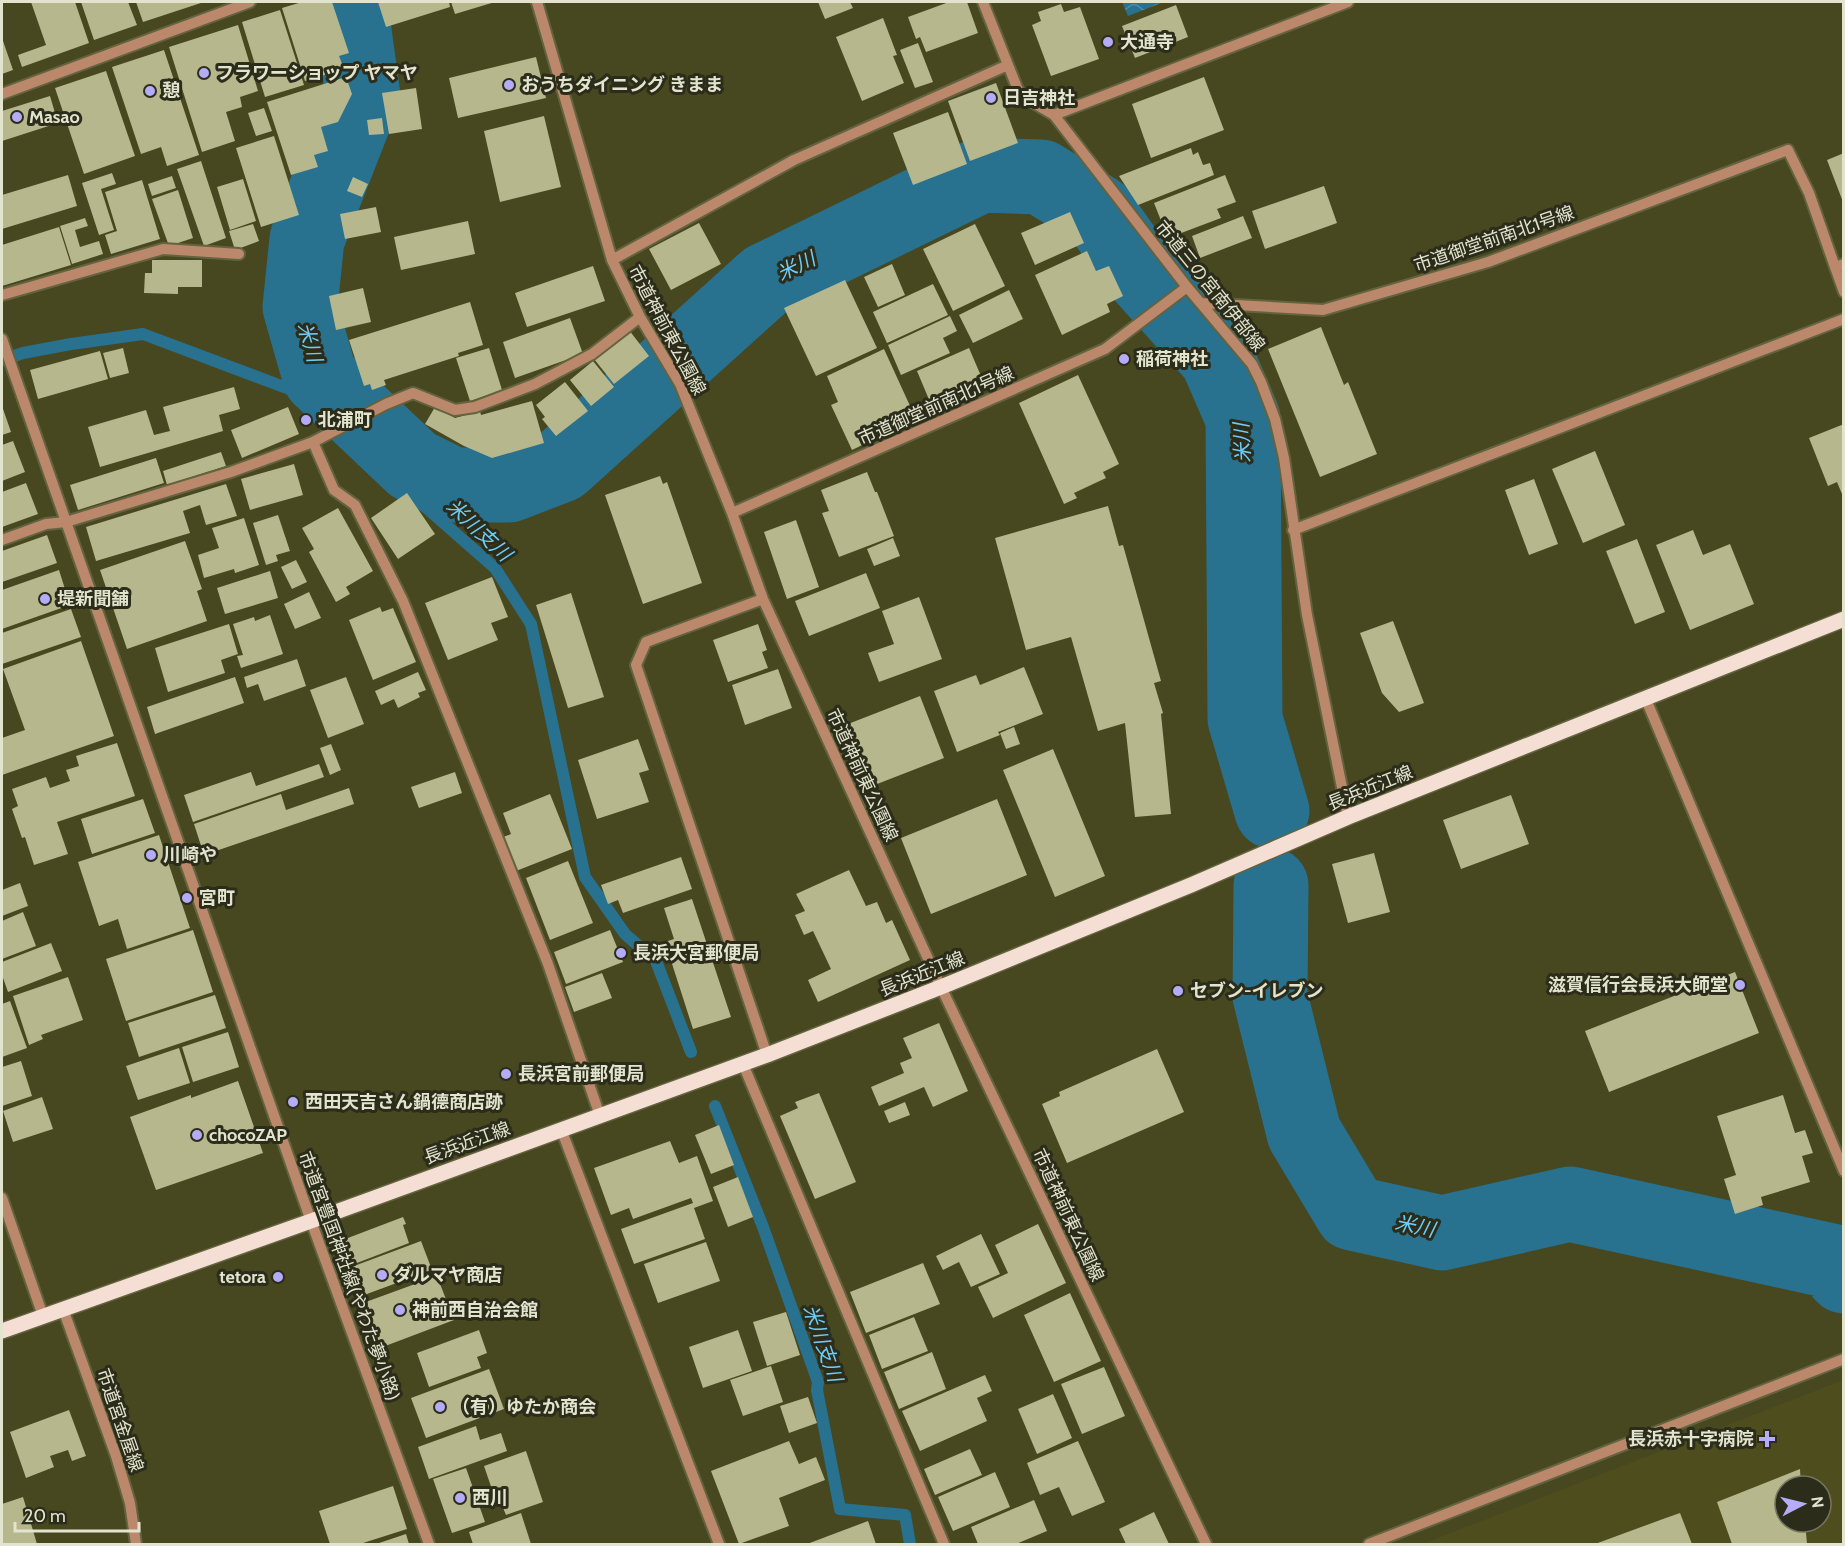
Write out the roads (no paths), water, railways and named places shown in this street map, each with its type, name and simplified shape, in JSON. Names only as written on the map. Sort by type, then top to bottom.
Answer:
[{"type":"main road","name":"長浜近江線","points":[[2,1331],[767,1055],[1201,881],[1348,818],[1645,697],[1844,619]]},
{"type":"street","points":[[2,94],[250,2]]},
{"type":"street","name":"市道神前東公園線","points":[[537,2],[612,260],[640,317],[680,384],[764,599],[941,987],[1206,1545]]},
{"type":"street","name":"市道三の宮南伊部線","points":[[982,2],[1020,95],[1054,115],[1187,287],[1252,364],[1268,400],[1284,458],[1306,615],[1348,818]]},
{"type":"street","points":[[1054,115],[1348,2]]},
{"type":"street","points":[[612,260],[794,160],[1008,65]]},
{"type":"street","name":"市道御堂前南北1号線","points":[[1201,303],[1323,310],[1488,262],[1788,150],[1809,193],[1839,266]]},
{"type":"street","points":[[2,295],[163,249],[239,254]]},
{"type":"street","points":[[1839,266],[1844,292]]},
{"type":"street","name":"市道御堂前南北1号線","points":[[732,513],[1104,350],[1187,287]]},
{"type":"street","points":[[2,540],[46,524],[66,522],[231,472],[313,442],[386,404],[413,393],[455,410],[475,407],[535,384],[592,354],[640,317]]},
{"type":"street","points":[[1293,530],[1844,319]]},
{"type":"street","name":"市道宮豊国神社線(やわた夢小路)","points":[[2,339],[311,1221],[429,1545]]},
{"type":"street","points":[[313,442],[334,490],[355,505],[403,601],[548,964],[600,1116]]},
{"type":"street","points":[[764,599],[646,642],[636,665],[767,1055]]},
{"type":"street","points":[[1645,697],[1844,1171]]},
{"type":"street","points":[[743,1064],[944,1545]]},
{"type":"street","points":[[561,1129],[719,1545]]},
{"type":"street","points":[[2,1198],[43,1316]]},
{"type":"street","name":"市道宮金屋線","points":[[63,1309],[116,1456],[130,1503],[136,1545]]},
{"type":"street","points":[[1369,1545],[1844,1359]]},
{"type":"water","points":[[1122,2],[1164,2],[1128,16]]},
{"type":"waterway","name":"米川","points":[[347,2],[351,9],[363,96],[307,239],[300,307],[320,377],[413,465],[453,485],[509,485],[561,465],[766,280],[981,175],[1041,177],[1098,212],[1144,277],[1217,358],[1243,418],[1245,719],[1272,811]]},
{"type":"waterway","name":"米川支川","points":[[2,360],[23,353],[71,344],[143,334],[292,390],[495,568],[531,624],[585,877],[625,934],[656,961],[691,1052]]},
{"type":"waterway","name":"米川","points":[[1271,885],[1270,996],[1304,1133],[1352,1213],[1442,1233],[1570,1204],[1831,1261],[1844,1276]]},
{"type":"waterway","name":"米川支川","points":[[715,1106],[763,1227],[818,1382],[817,1390],[840,1509],[905,1515],[910,1544]]},
{"type":"place","name":"大通寺","points":[[1108,42]]},
{"type":"place","name":"フラワーショップ ヤマヤ","points":[[204,73]]},
{"type":"place","name":"おうちダイニング きまま","points":[[509,85]]},
{"type":"place","name":"憩","points":[[150,91]]},
{"type":"place","name":"日吉神社","points":[[991,98]]},
{"type":"place","name":"Masao","points":[[17,117]]},
{"type":"place","name":"稲荷神社","points":[[1124,359]]},
{"type":"place","name":"北浦町","points":[[306,420]]},
{"type":"place","name":"堤新聞舗","points":[[45,599]]},
{"type":"place","name":"川崎や","points":[[151,855]]},
{"type":"place","name":"宮町","points":[[187,898]]},
{"type":"place","name":"長浜大宮郵便局","points":[[621,953]]},
{"type":"place","name":"滋賀信行会長浜大師堂","points":[[1740,985]]},
{"type":"place","name":"セブン-イレブン","points":[[1178,991]]},
{"type":"place","name":"長浜宮前郵便局","points":[[506,1074]]},
{"type":"place","name":"西田天吉さん鍋德商店跡","points":[[293,1102]]},
{"type":"place","name":"chocoZAP","points":[[197,1135]]},
{"type":"place","name":"ダルマヤ商店","points":[[382,1275]]},
{"type":"place","name":"tetora","points":[[278,1277]]},
{"type":"place","name":"神前西自治会館","points":[[400,1310]]},
{"type":"place","name":"（有）ゆたか商会","points":[[440,1407]]},
{"type":"place","name":"長浜赤十字病院","points":[[1767,1439]]},
{"type":"place","name":"西川","points":[[460,1498]]}]
